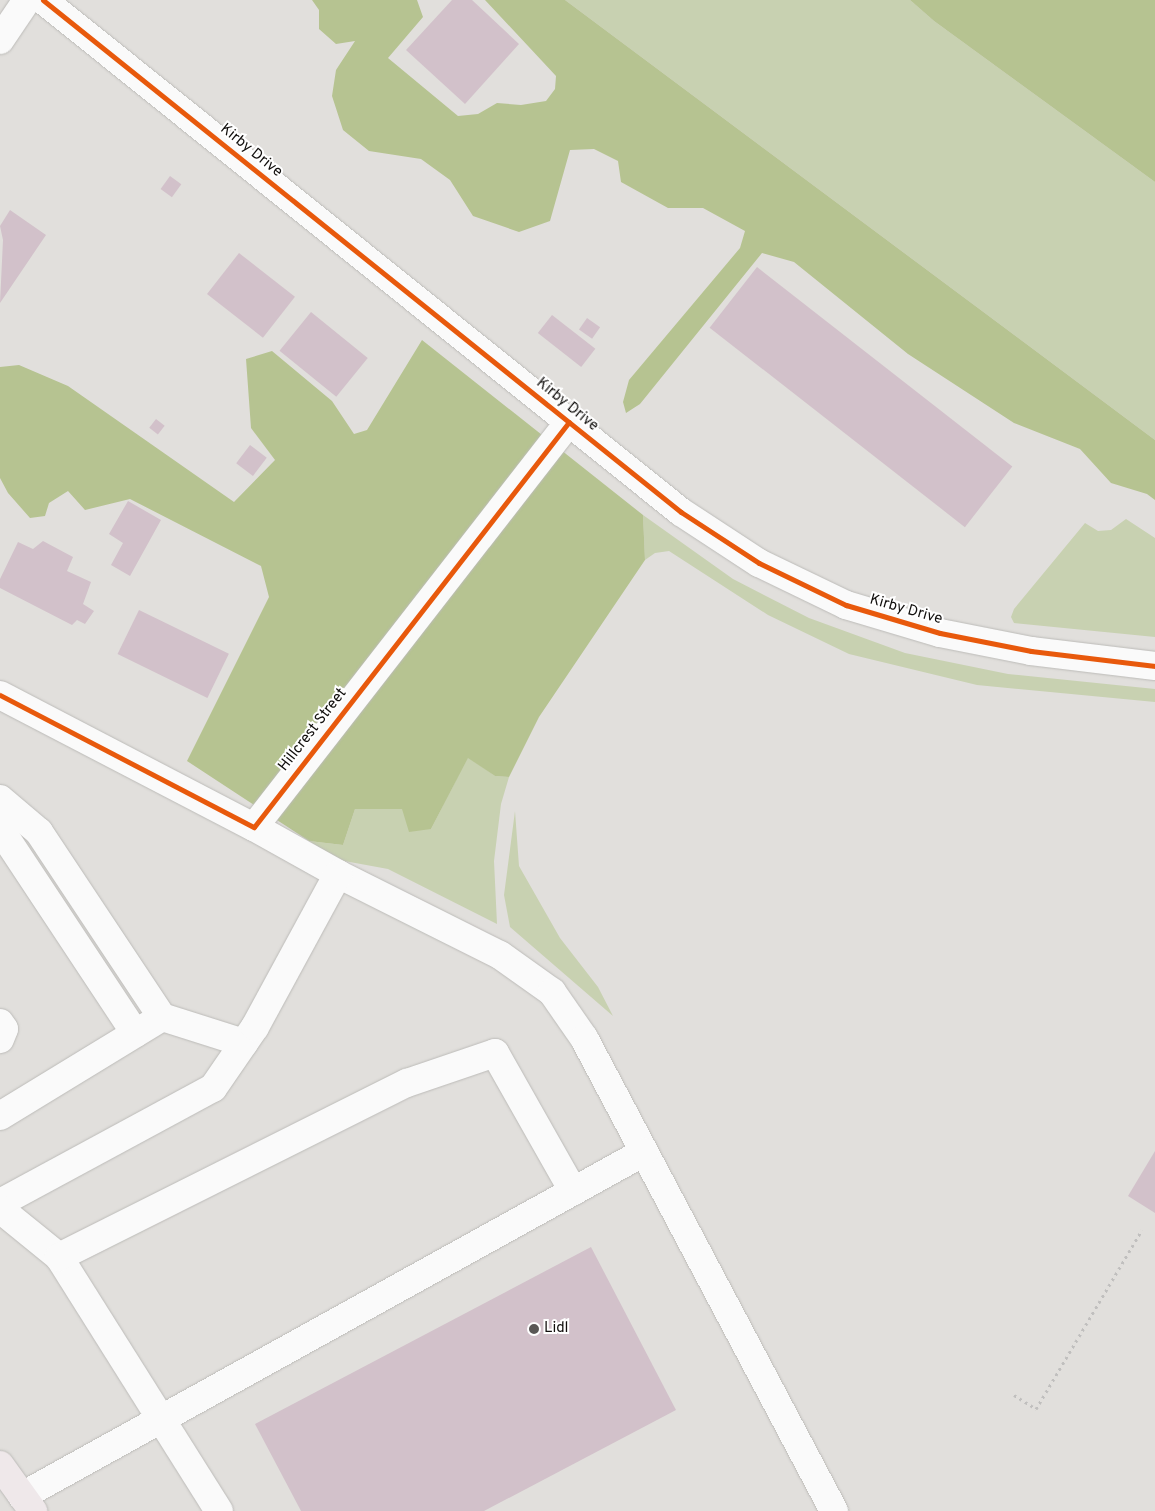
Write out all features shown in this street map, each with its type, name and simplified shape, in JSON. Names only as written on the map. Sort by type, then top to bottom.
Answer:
[{"type":"highway","points":[[0,1465],[28,1503]]},
{"type":"street","points":[[0,40],[27,0]]},
{"type":"street","name":"Kirby Drive","points":[[43,0],[681,512],[759,563],[846,606],[940,633],[1031,651],[1155,666]]},
{"type":"street","name":"Hillcrest Street","points":[[254,827],[569,422]]},
{"type":"street","points":[[0,695],[254,827],[338,874],[500,955],[552,992],[584,1038],[834,1511]]},
{"type":"street","points":[[0,799],[39,832],[162,1017],[244,1043]]},
{"type":"street","points":[[0,829],[135,1033]]},
{"type":"street","points":[[0,1203],[213,1088],[244,1043],[338,874]]},
{"type":"street","points":[[0,1116],[162,1017]]},
{"type":"street","points":[[0,1023],[4,1028],[0,1039]]},
{"type":"street","points":[[59,1257],[407,1083],[495,1053],[573,1191]]},
{"type":"street","points":[[28,1503],[162,1418],[644,1152]]},
{"type":"street","points":[[0,1209],[59,1257],[219,1511]]},
{"type":"path","points":[[1014,1395],[1036,1409],[1142,1230]]},
{"type":"green space","points":[[312,0],[417,0],[423,17],[388,58],[458,116],[478,114],[497,103],[521,105],[546,101],[555,89],[556,76],[485,0],[565,0],[1155,440],[1155,500],[1147,494],[1111,483],[1080,449],[1014,423],[908,354],[794,262],[762,253],[640,404],[626,413],[623,402],[629,380],[740,248],[745,231],[703,208],[668,208],[621,182],[618,161],[594,149],[570,150],[550,221],[519,232],[473,216],[450,180],[421,159],[369,151],[343,130],[332,96],[336,70],[355,41],[336,44],[319,29],[319,10]]},
{"type":"green space","points":[[565,0],[910,0],[934,21],[1155,182],[1155,440]]},
{"type":"green space","points":[[910,0],[1155,0],[1155,182],[934,21]]},
{"type":"green space","points":[[422,340],[643,515],[645,560],[539,717],[509,777],[495,776],[468,758],[431,829],[409,832],[402,809],[355,809],[343,845],[309,841],[187,761],[269,597],[261,566],[130,499],[85,510],[68,491],[49,503],[45,516],[30,518],[8,493],[0,478],[0,367],[19,365],[68,386],[234,502],[275,460],[251,428],[246,359],[272,351],[332,401],[354,434],[367,430]]},
{"type":"green space","points":[[643,515],[733,579],[809,618],[905,653],[1008,674],[1155,689],[1155,702],[977,685],[849,654],[768,615],[669,551],[655,553],[645,560]]},
{"type":"green space","points":[[1126,519],[1155,538],[1155,637],[1014,623],[1011,617],[1014,609],[1085,523],[1098,531],[1111,530]]},
{"type":"green space","points":[[468,757],[495,776],[509,777],[501,804],[494,861],[497,924],[388,869],[339,860],[309,841],[343,845],[355,809],[403,809],[431,829]]},
{"type":"green space","points":[[515,811],[519,866],[560,938],[598,987],[613,1016],[510,927],[504,895]]},
{"type":"building","points":[[452,0],[472,0],[519,44],[465,104],[406,50]]},
{"type":"building","points":[[170,176],[181,184],[172,197],[161,189]]},
{"type":"building","points":[[10,210],[46,235],[0,303],[3,240],[0,226]]},
{"type":"building","points":[[239,253],[295,297],[263,338],[207,294]]},
{"type":"building","points":[[757,267],[1012,466],[965,527],[710,328]]},
{"type":"building","points":[[311,312],[368,358],[336,397],[280,351]]},
{"type":"building","points":[[552,315],[595,349],[581,367],[538,333]]},
{"type":"building","points":[[587,318],[600,327],[592,339],[579,329]]},
{"type":"building","points":[[156,419],[165,426],[158,434],[149,428]]},
{"type":"building","points":[[250,445],[267,458],[253,476],[236,463]]},
{"type":"building","points":[[128,501],[161,520],[130,576],[111,565],[123,543],[109,534]]},
{"type":"building","points":[[43,541],[73,557],[67,571],[91,582],[83,604],[94,611],[85,624],[77,620],[72,625],[0,588],[0,579],[18,542],[33,549]]},
{"type":"building","points":[[139,610],[229,654],[207,698],[118,654]]},
{"type":"building","points":[[1155,1151],[1155,1213],[1128,1196]]},
{"type":"building","name":"Lidl","points":[[591,1247],[676,1410],[484,1511],[301,1511],[255,1424]]},
{"type":"cycle path","points":[[43,0],[681,512],[759,563],[846,605],[940,633],[1031,651],[1155,666]]},
{"type":"cycle path","points":[[0,695],[254,827],[569,422]]},
{"type":"place","name":"Lidl","points":[[534,1329]]}]
